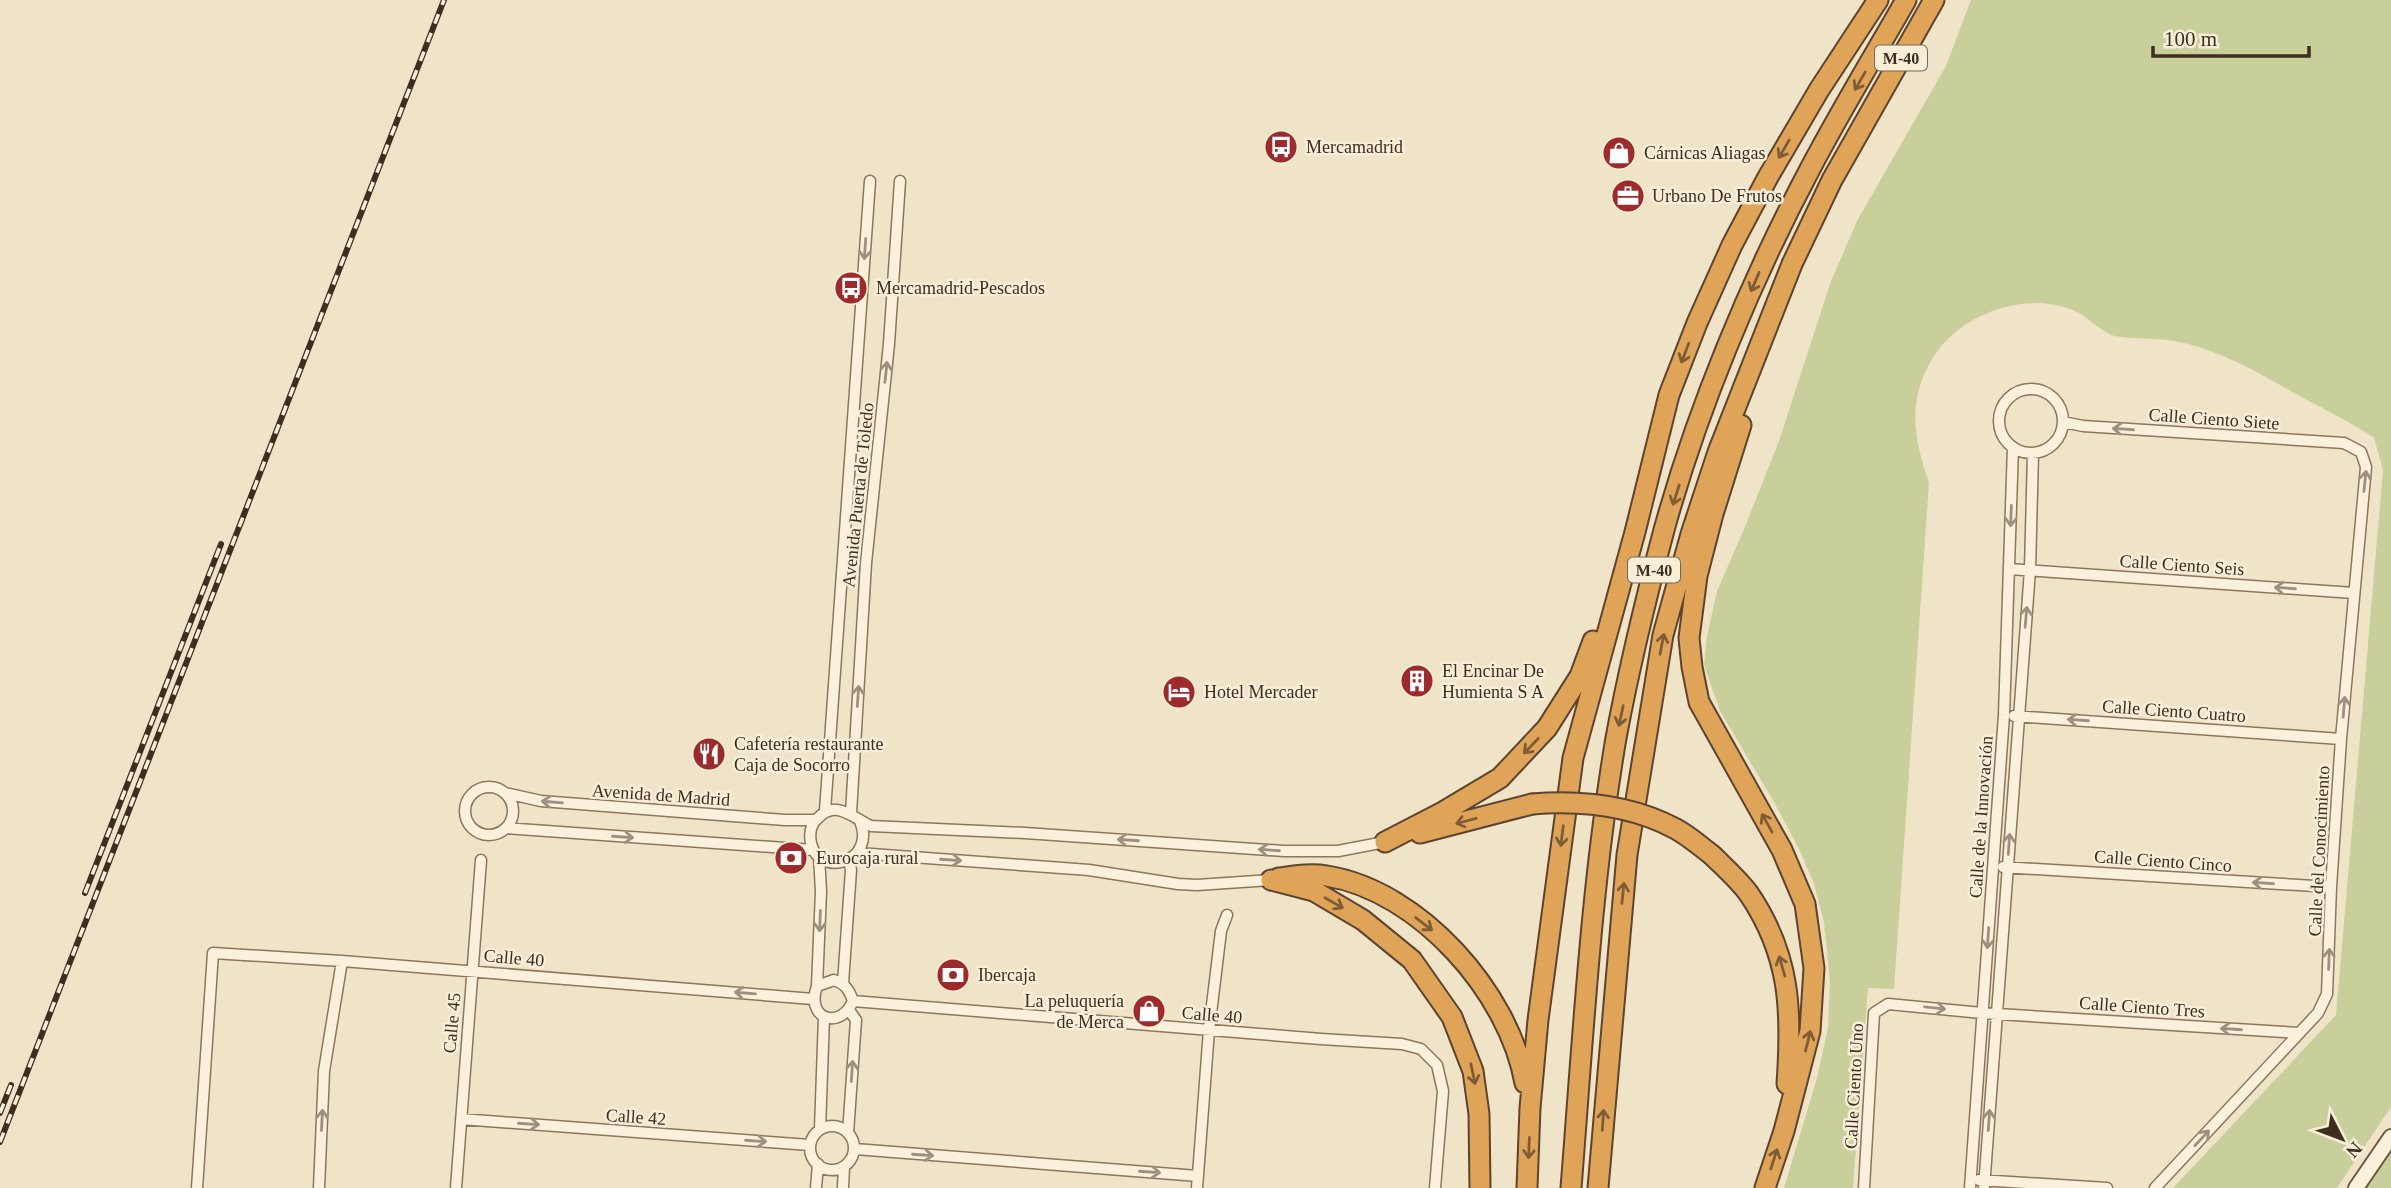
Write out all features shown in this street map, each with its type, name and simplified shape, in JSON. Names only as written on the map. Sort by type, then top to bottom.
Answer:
[{"type":"highway","points":[[1527,1188],[1530,1108],[1538,1020],[1573,758],[1635,532],[1669,395],[1732,245],[1819,90],[1878,0]]},
{"type":"highway","name":"M-40","points":[[1571,1188],[1600,850],[1616,738],[1639,629],[1665,528],[1721,363],[1768,253],[1810,169],[1906,0]]},
{"type":"highway","name":"M-40","points":[[1598,1188],[1627,855],[1663,635],[1690,534],[1718,452],[1792,264],[1832,180],[1934,0]]},
{"type":"highway","points":[[1868,115],[1945,0]]},
{"type":"highway","points":[[1765,1188],[1784,1131],[1810,1031],[1814,968],[1805,904],[1782,850],[1699,702],[1689,638],[1697,576],[1713,514],[1773,334],[1792,264]]},
{"type":"highway","points":[[1385,842],[1500,778],[1548,728],[1580,676],[1635,532]]},
{"type":"highway","points":[[1385,842],[1532,804],[1571,801],[1626,809],[1676,829],[1712,855],[1748,892],[1774,937],[1788,986],[1791,1037],[1784,1131]]},
{"type":"highway","points":[[1271,880],[1300,875],[1327,876],[1366,888],[1403,907],[1443,938],[1472,971],[1502,1013],[1521,1058],[1530,1108]]},
{"type":"highway","points":[[1271,880],[1314,891],[1363,920],[1412,960],[1452,1017],[1473,1071],[1479,1114],[1480,1188]]},
{"type":"main road","points":[[2356,1188],[2391,1137]]},
{"type":"street","name":"Avenida Puerta de Toledo","points":[[825,811],[870,181]]},
{"type":"street","name":"Avenida Puerta de Toledo","points":[[851,813],[866,563],[889,344],[900,181]]},
{"type":"street","points":[[2027,389],[2048,394],[2056,401],[2062,411],[2063,422],[2061,433],[2054,443],[2045,450],[2034,453],[2014,447],[2006,440],[2000,419],[2002,408],[2017,393],[2027,389]]},
{"type":"street","name":"Calle Ciento Siete","points":[[2063,422],[2083,426],[2344,443],[2361,452]]},
{"type":"street","name":"Calle de la Innovación","points":[[1970,1184],[2004,715],[2014,447]]},
{"type":"street","name":"Calle del Conocimiento","points":[[2155,1188],[2318,1013],[2328,994],[2331,887],[2341,739],[2366,467],[2361,452]]},
{"type":"street","name":"Calle de la Innovación","points":[[1984,1184],[2030,570],[2034,453]]},
{"type":"street","name":"Calle Ciento Seis","points":[[2009,569],[2354,593]]},
{"type":"street","name":"Calle Ciento Cuatro","points":[[2004,715],[2341,739]]},
{"type":"street","points":[[506,828],[513,814],[513,806],[505,793],[491,786],[475,791],[466,804],[467,820],[478,832],[493,835],[506,828],[816,853],[828,862],[840,863],[858,853],[864,840],[860,821]]},
{"type":"street","name":"Avenida de Madrid","points":[[505,793],[541,801],[815,820]]},
{"type":"street","points":[[851,1005],[834,1018],[824,1017],[816,1009],[813,999],[817,986],[821,891],[816,853],[810,840],[811,827],[825,811],[839,809],[871,826],[1025,833],[1284,851],[1338,851],[1385,842]]},
{"type":"street","points":[[858,853],[1089,870],[1197,886],[1271,880]]},
{"type":"street","name":"Calle 45","points":[[456,1188],[481,860]]},
{"type":"street","points":[[843,984],[851,870],[849,860]]},
{"type":"street","name":"Calle Ciento Cinco","points":[[1993,866],[2331,887]]},
{"type":"street","points":[[1198,1188],[1209,1030],[1221,931],[1227,915]]},
{"type":"street","name":"Calle 40","points":[[197,1188],[213,953],[813,999]]},
{"type":"street","points":[[319,1188],[324,1071],[342,961]]},
{"type":"street","points":[[817,986],[834,980],[850,991],[856,1020],[848,1133]]},
{"type":"street","name":"Calle Ciento Uno","points":[[1864,1188],[1874,1013],[1888,1004],[1982,1013]]},
{"type":"street","name":"Calle 40","points":[[851,1005],[1393,1043],[1421,1049],[1437,1065],[1443,1091],[1435,1188]]},
{"type":"street","name":"Calle Ciento Tres","points":[[1982,1013],[2299,1033]]},
{"type":"street","points":[[820,1129],[828,1126],[839,1127],[848,1133],[855,1149],[852,1159],[844,1167],[827,1169],[818,1164],[812,1156],[810,1145],[820,1129],[824,1017]]},
{"type":"street","name":"Calle 42","points":[[461,1119],[810,1145]]},
{"type":"street","points":[[855,1149],[1198,1176]]},
{"type":"street","points":[[816,1188],[818,1164]]},
{"type":"street","points":[[843,1188],[844,1167]]},
{"type":"street","points":[[1970,1184],[2107,1188]]},
{"type":"green space","points":[[1971,0],[2391,0],[2391,1107],[2337,1188],[2173,1188],[2336,1015],[2383,470],[2374,438],[2349,422],[2216,353],[2176,341],[2115,336],[2075,311],[2036,303],[1997,310],[1978,317],[1961,328],[1934,356],[1920,387],[1916,403],[1916,434],[1929,483],[1894,989],[1868,988],[1853,1188],[1784,1188],[1817,1078],[1828,1028],[1830,982],[1824,922],[1814,884],[1800,851],[1720,711],[1704,665],[1707,636],[1717,591],[1779,441],[1831,281],[1858,219],[1946,66]]},
{"type":"green space","points":[[2391,1154],[2391,1188],[2367,1188]]},
{"type":"railway","points":[[0,1142],[444,0]]},
{"type":"railway","points":[[85,893],[221,544]]},
{"type":"railway","points":[[0,1113],[11,1085]]},
{"type":"place","name":"Mercamadrid","points":[[1281,147]]},
{"type":"place","name":"Cárnicas Aliagas","points":[[1619,153]]},
{"type":"place","name":"Urbano De Frutos","points":[[1628,196]]},
{"type":"place","name":"Mercamadrid-Pescados","points":[[851,288]]},
{"type":"place","name":"El Encinar De Humienta S A","points":[[1417,681]]},
{"type":"place","name":"Hotel Mercader","points":[[1179,692]]},
{"type":"place","name":"Cafetería restaurante Caja de Socorro","points":[[709,754]]},
{"type":"place","name":"Eurocaja rural","points":[[791,858]]},
{"type":"place","name":"Ibercaja","points":[[953,975]]},
{"type":"place","name":"La peluquería de Merca","points":[[1149,1011]]}]
